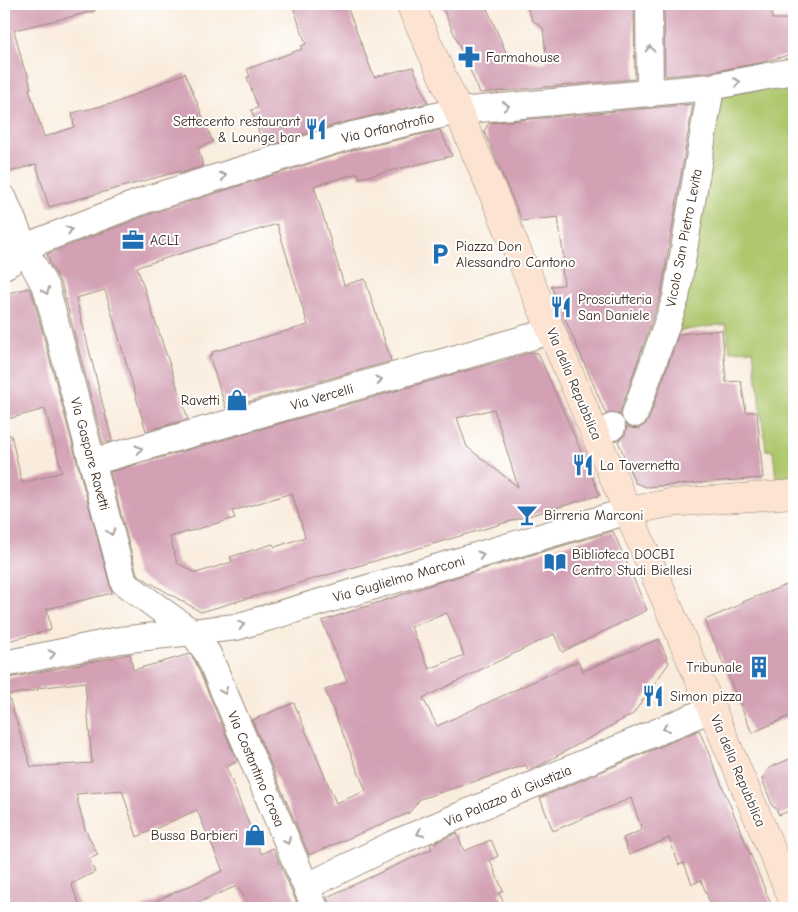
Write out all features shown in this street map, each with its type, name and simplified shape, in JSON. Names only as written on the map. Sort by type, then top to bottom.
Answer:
[{"type":"street","name":"Via della Repubblica","points":[[410,4],[458,111],[551,331],[604,432],[628,511],[794,904]]},
{"type":"street","points":[[648,4],[650,94]]},
{"type":"street","name":"Via Orfanotrofio","points":[[4,266],[11,262],[24,247],[148,199],[331,142],[458,111],[711,87],[794,71]]},
{"type":"street","name":"Vicolo San Pietro Levita","points":[[635,414],[676,298],[711,87]]},
{"type":"street","name":"Via Gaspare Ravetti","points":[[4,199],[24,247],[47,290],[124,583],[193,633]]},
{"type":"street","name":"Via Vercelli","points":[[92,462],[551,331]]},
{"type":"street","name":"Via Guglielmo Marconi","points":[[4,664],[120,640],[236,627],[628,511],[670,503],[794,494]]},
{"type":"street","name":"Via Costantino Crosa","points":[[193,633],[208,654],[311,898]]},
{"type":"street","name":"Via Palazzo di Giustizia","points":[[311,898],[391,845],[711,709]]},
{"type":"green space","points":[[793,83],[794,476],[776,478],[773,451],[766,450],[753,350],[730,351],[726,324],[673,332],[722,95]]},
{"type":"building","points":[[4,4],[94,4],[95,11],[14,30],[44,137],[74,127],[72,113],[115,103],[185,73],[213,142],[198,148],[203,166],[49,207],[36,164],[4,174]]},
{"type":"building","points":[[292,4],[346,4],[374,77],[413,67],[428,103],[345,122],[264,147],[251,110],[258,108],[247,77],[250,76],[247,69],[302,49],[301,46],[306,44]]},
{"type":"building","points":[[441,4],[485,4],[509,59],[547,63],[543,28],[532,20],[526,4],[634,4],[635,79],[480,93]]},
{"type":"building","points":[[664,4],[772,4],[772,19],[791,19],[794,36],[794,41],[790,42],[792,54],[759,63],[709,72],[665,76]]},
{"type":"building","points":[[693,104],[661,294],[620,415],[613,412],[606,414],[551,286],[564,285],[562,269],[565,268],[558,217],[522,221],[484,131],[489,123]]},
{"type":"building","points":[[440,130],[452,156],[360,178],[358,173],[314,186],[344,285],[365,279],[391,361],[226,408],[209,356],[213,354],[212,352],[308,325],[277,224],[137,267],[188,419],[146,431],[105,290],[76,298],[112,441],[103,443],[62,286],[47,254],[153,213],[353,150]]},
{"type":"building","points":[[29,288],[33,296],[112,593],[47,609],[51,630],[4,642],[4,436],[11,435],[22,483],[62,472],[45,409],[4,420],[4,294]]},
{"type":"building","points":[[722,330],[726,382],[741,381],[746,412],[757,412],[763,478],[646,487],[635,483],[618,441],[625,435],[627,426],[638,429],[645,425],[649,419],[679,334]]},
{"type":"building","points":[[533,352],[538,353],[600,495],[201,612],[137,574],[110,472]],"holes":[[[494,409],[518,487],[467,447],[457,418]],[[292,493],[305,537],[275,547],[273,544],[230,557],[232,562],[196,573],[177,563],[170,537],[235,518],[232,511]]]},
{"type":"building","points":[[613,531],[647,610],[562,652],[554,634],[423,698],[437,726],[578,661],[583,671],[659,639],[669,663],[633,714],[537,767],[528,770],[526,765],[420,799],[409,813],[309,855],[252,720],[294,703],[336,803],[366,791],[325,690],[347,681],[322,621],[443,581]],"holes":[[[447,613],[464,655],[429,669],[411,627]]]},
{"type":"building","name":"Tribunale","points":[[794,582],[794,714],[752,733],[705,620],[740,605],[740,603]]},
{"type":"building","points":[[130,654],[133,670],[190,654],[195,661],[237,761],[226,767],[261,854],[273,848],[299,908],[251,908],[237,886],[185,908],[140,908],[223,871],[197,810],[137,837],[122,790],[76,794],[85,829],[98,855],[89,859],[95,872],[71,884],[81,908],[4,908],[4,679]],"holes":[[[85,682],[92,763],[31,767],[8,695],[38,690],[38,688]]]},
{"type":"building","points":[[699,730],[771,904],[761,908],[712,908],[701,880],[692,884],[684,863],[679,865],[669,838],[629,855],[623,838],[642,830],[631,798],[553,831],[540,798]]},
{"type":"building","points":[[794,757],[794,809],[779,815],[775,807],[773,807],[762,779],[769,768]]},
{"type":"building","points":[[457,833],[464,851],[491,840],[498,856],[490,860],[503,891],[499,893],[506,908],[330,908],[327,897],[432,849],[430,845]]},
{"type":"place","name":"Farmahouse","points":[[469,57]]},
{"type":"place","name":"Settecento restaurant & Lounge bar","points":[[316,129]]},
{"type":"place","name":"ACLI","points":[[133,240]]},
{"type":"place","name":"Piazza Don Alessandro Cantono","points":[[440,254]]},
{"type":"place","name":"Prosciutteria San Daniele","points":[[561,307]]},
{"type":"place","name":"Ravetti","points":[[237,400]]},
{"type":"place","name":"La Tavernetta","points":[[583,465]]},
{"type":"place","name":"Birreria Marconi","points":[[527,515]]},
{"type":"place","name":"Biblioteca DOCBI Centro Studi Biellesi","points":[[555,562]]},
{"type":"place","name":"Tribunale","points":[[759,667]]},
{"type":"place","name":"Simon pizza","points":[[653,696]]},
{"type":"place","name":"Bussa Barbieri","points":[[255,835]]}]
